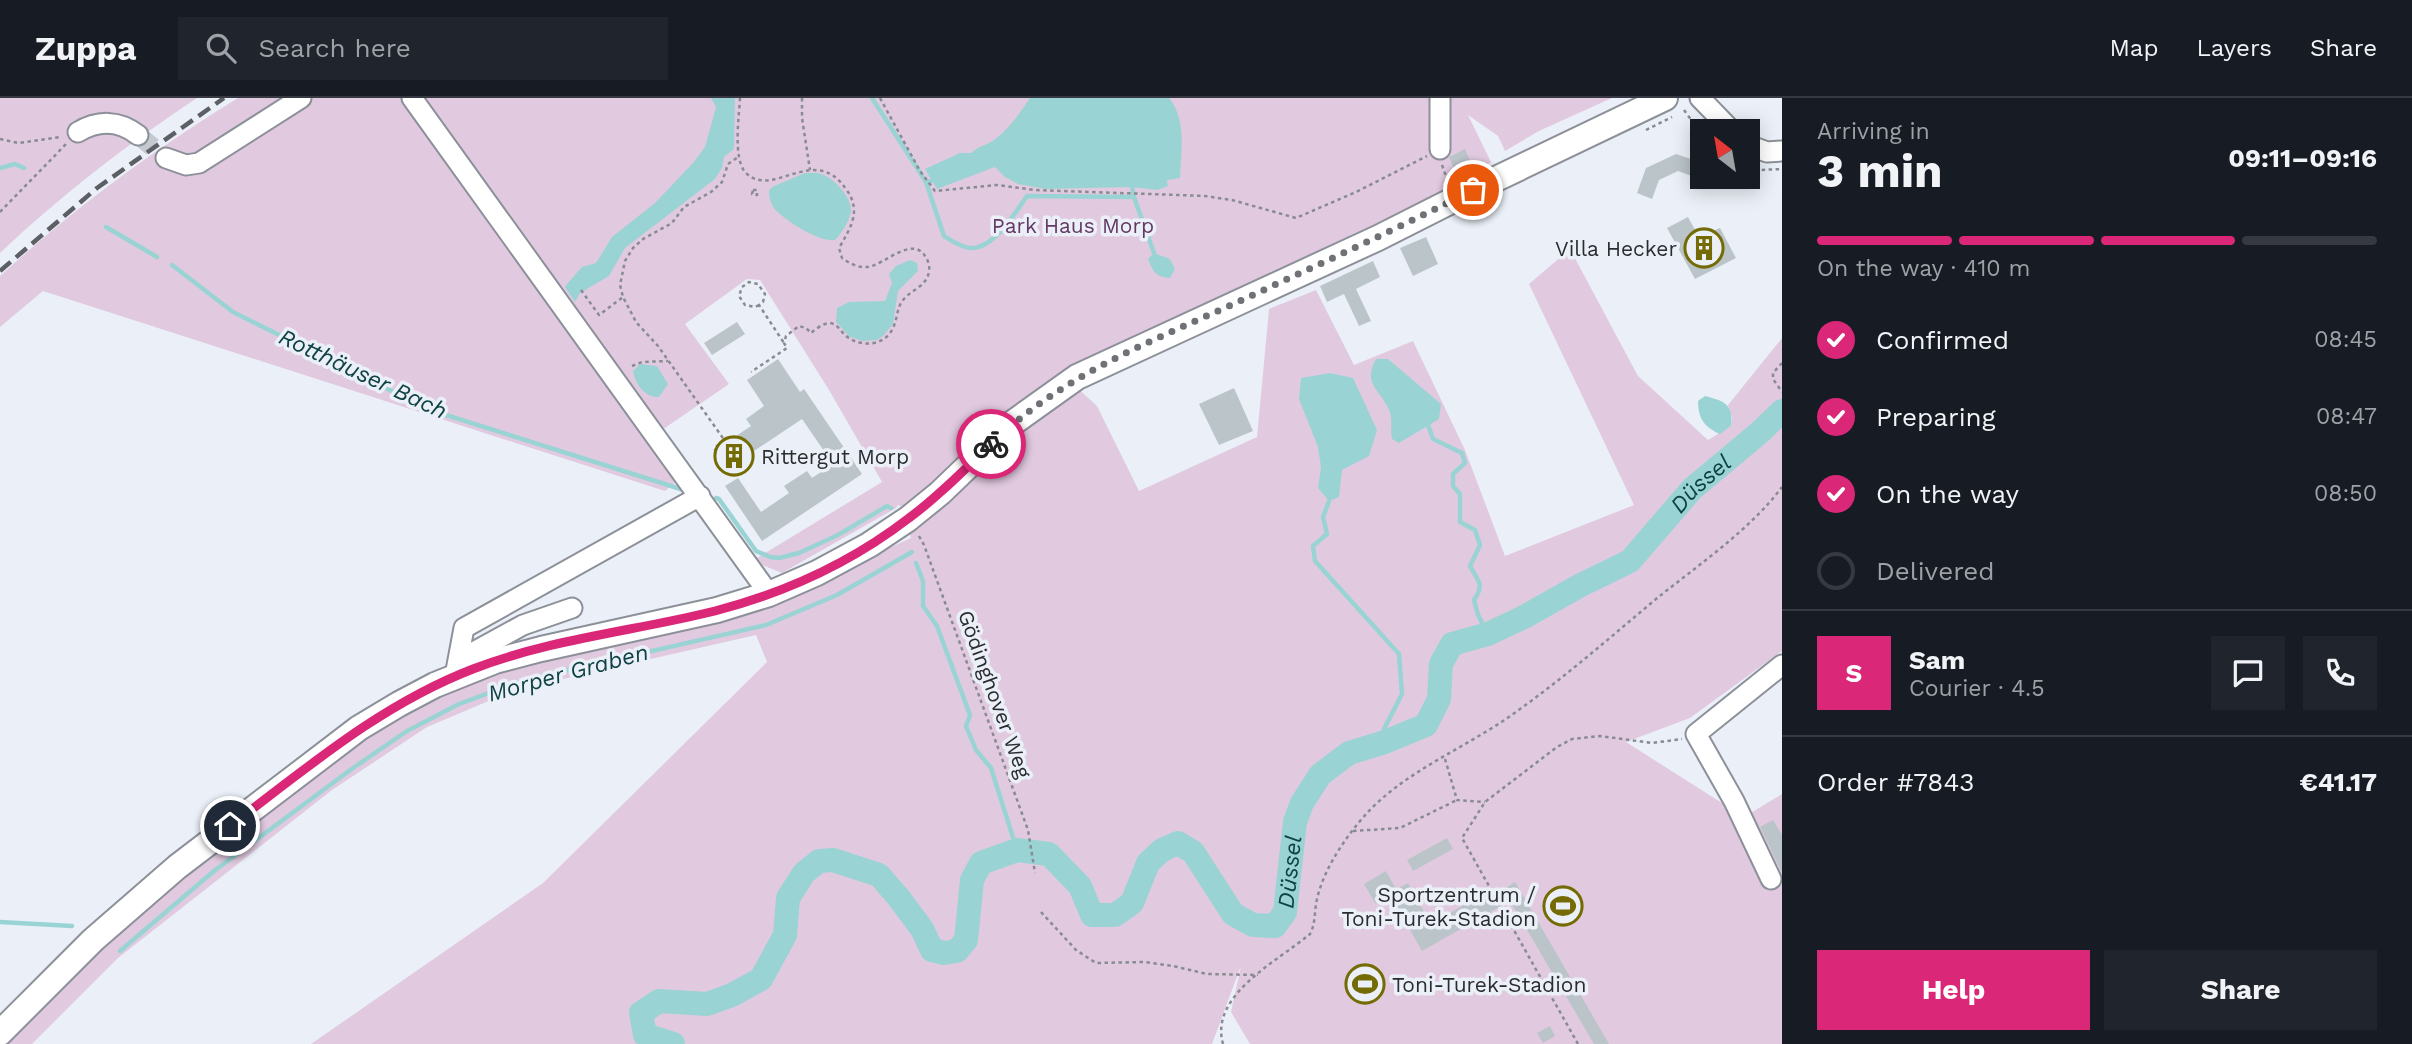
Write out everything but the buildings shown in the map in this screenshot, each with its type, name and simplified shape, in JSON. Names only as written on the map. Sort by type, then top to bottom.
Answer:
[{"type":"main road","points":[[0,1033],[93,940],[192,855],[359,728],[457,668],[717,610],[768,594],[830,567],[896,528],[940,493],[1014,422],[1077,377],[1378,238],[1473,190],[1675,104]]},
{"type":"street","points":[[166,158],[186,165],[199,163],[301,98]]},
{"type":"street","points":[[412,98],[768,594]]},
{"type":"street","points":[[1440,98],[1441,157]]},
{"type":"street","points":[[1700,98],[1720,119]]},
{"type":"street","points":[[78,132],[94,124],[104,123],[121,125],[138,135]]},
{"type":"street","points":[[1760,149],[1782,151]]},
{"type":"street","points":[[457,668],[464,628],[700,496]]},
{"type":"street","points":[[457,668],[523,625],[572,608]]},
{"type":"street","points":[[1771,879],[1734,801],[1696,734],[1782,665]]},
{"type":"path","points":[[740,98],[738,157],[747,173],[757,180],[820,169],[838,178],[854,204],[855,217],[839,248],[842,258],[856,266],[869,267],[907,249],[914,249],[921,251],[926,257],[929,271],[925,282],[901,303],[891,333],[880,341],[859,343],[829,323],[811,333],[799,326],[792,329],[786,335],[784,343]]},
{"type":"path","points":[[802,98],[802,118],[810,170]]},
{"type":"path","points":[[880,98],[920,171],[935,191],[997,185],[1035,190],[1205,196],[1232,200],[1296,218],[1441,157]]},
{"type":"path","points":[[1675,104],[1690,121]]},
{"type":"path","points":[[0,139],[18,143],[49,140],[78,132]]},
{"type":"path","points":[[0,212],[78,132]]},
{"type":"path","points":[[732,474],[714,448],[724,441],[668,361],[636,322],[620,285],[622,269],[633,248],[643,239],[672,223],[684,207],[711,192],[722,182],[728,164],[738,157]]},
{"type":"path","points":[[756,189],[757,180]]},
{"type":"path","points":[[749,282],[758,284],[765,294],[759,305],[745,305],[739,296],[742,287],[749,282]]},
{"type":"path","points":[[581,290],[599,314],[623,297]]},
{"type":"path","points":[[751,372],[787,348],[759,305]]},
{"type":"path","points":[[632,366],[642,362],[668,361]]},
{"type":"path","points":[[1782,363],[1773,373],[1773,379],[1782,391]]},
{"type":"path","points":[[1223,1044],[1220,1031],[1225,1010],[1240,988],[1310,934],[1314,926],[1315,906],[1320,889],[1330,866],[1366,814],[1392,789],[1512,715],[1613,637],[1748,524],[1782,487]]},
{"type":"path","name":"Gödinghover Weg","points":[[914,529],[924,545],[1028,830],[1035,873]]},
{"type":"path","points":[[1578,1044],[1462,838],[1485,802],[1557,747],[1572,739],[1600,736],[1652,743],[1696,734]]},
{"type":"path","points":[[1445,758],[1457,800]]},
{"type":"path","points":[[1353,831],[1400,828],[1457,800],[1485,802]]},
{"type":"path","points":[[1041,912],[1076,950],[1096,963],[1144,962],[1208,974],[1258,975]]},
{"type":"green space","points":[[0,98],[197,98],[96,171],[0,253]]},
{"type":"green space","points":[[238,98],[408,98],[678,480],[665,491],[43,291],[0,327],[0,276],[114,181]]},
{"type":"green space","name":"Park Haus Morp","points":[[424,98],[1612,98],[1539,131],[1505,151],[1498,136],[1468,115],[1491,162],[1445,191],[1060,372],[1097,406],[1139,491],[1257,437],[1269,309],[1316,290],[1354,365],[1413,341],[1465,450],[1505,556],[1634,505],[1529,284],[1570,249],[1638,376],[1708,440],[1731,426],[1732,417],[1728,405],[1782,338],[1782,651],[1690,718],[1626,742],[1744,817],[1782,794],[1782,1044],[1250,1044],[1231,1012],[1241,966],[1212,1044],[311,1044],[543,883],[767,662],[756,635],[515,690],[427,727],[332,790],[118,958],[32,1044],[2,1044],[196,862],[317,770],[413,708],[507,667],[748,612],[911,538],[902,507],[898,505],[782,573],[752,561],[882,482],[829,390],[760,280],[747,279],[685,324],[729,384],[662,430]]},
{"type":"water","points":[[711,98],[735,98],[734,149],[724,157],[722,168],[715,179],[625,248],[609,276],[580,293],[575,302],[565,287],[567,284],[582,267],[596,263],[612,237],[655,203],[705,147],[716,107]]},
{"type":"water","points":[[1030,98],[1169,98],[1181,126],[1180,178],[1167,180],[1168,186],[1157,190],[1132,187],[1046,189],[1018,184],[995,167],[937,189],[925,169],[960,153],[971,153],[997,138]]},
{"type":"water","points":[[805,173],[826,176],[849,200],[849,219],[835,240],[820,238],[802,229],[784,218],[772,205],[769,191],[772,187]]},
{"type":"water","points":[[1154,253],[1170,259],[1175,269],[1170,278],[1158,275],[1153,270],[1148,259]]},
{"type":"water","points":[[910,260],[917,263],[918,271],[898,291],[893,324],[877,340],[863,341],[850,337],[836,322],[837,308],[849,302],[885,301],[892,283],[889,274],[896,266]]},
{"type":"water","points":[[1376,359],[1388,359],[1441,404],[1439,419],[1399,443],[1392,439],[1390,413],[1372,381],[1372,368]]},
{"type":"water","points":[[640,364],[657,366],[668,384],[659,397],[645,393],[638,385],[633,371]]},
{"type":"water","points":[[1330,373],[1353,378],[1377,430],[1369,456],[1342,470],[1339,497],[1329,501],[1318,488],[1321,467],[1318,447],[1299,399],[1301,378]]},
{"type":"water","points":[[1705,396],[1722,402],[1731,413],[1731,426],[1720,434],[1706,425],[1699,412],[1698,401]]},
{"type":"waterway","points":[[872,98],[926,182],[932,181]]},
{"type":"waterway","name":"Rotthäuser Bach","points":[[0,168],[15,164],[24,168]]},
{"type":"waterway","points":[[926,182],[944,236],[963,246],[979,247],[995,237],[1027,196],[1134,197],[1154,253]]},
{"type":"waterway","points":[[1132,187],[1134,197]]},
{"type":"waterway","name":"Rotthäuser Bach","points":[[106,227],[157,257]]},
{"type":"waterway","name":"Rotthäuser Bach","points":[[172,265],[233,312],[430,410],[687,491]]},
{"type":"waterway","name":"Düssel","points":[[673,1044],[645,1035],[641,1013],[659,1001],[707,1004],[732,995],[761,979],[785,935],[788,898],[804,873],[819,861],[833,860],[879,875],[922,929],[932,950],[944,953],[957,951],[966,940],[972,880],[981,863],[1017,850],[1049,854],[1080,886],[1092,915],[1115,915],[1132,903],[1148,863],[1162,850],[1178,843],[1193,852],[1233,914],[1253,925],[1275,926],[1285,912],[1295,822],[1302,803],[1320,775],[1349,753],[1426,725],[1439,699],[1441,664],[1452,644],[1488,634],[1630,561],[1692,489],[1782,411]]},
{"type":"waterway","points":[[1428,425],[1433,439],[1462,453],[1465,463],[1453,474],[1453,486],[1460,494],[1460,522],[1475,530],[1480,545],[1470,566],[1480,586],[1474,600],[1488,634]]},
{"type":"waterway","name":"Rotthäuser Bach","points":[[716,498],[756,551],[779,558],[799,553],[838,535],[887,506],[891,508]]},
{"type":"waterway","points":[[1329,501],[1323,517],[1327,534],[1313,546],[1315,561],[1399,654],[1402,694],[1384,729],[1385,742]]},
{"type":"waterway","name":"Morper Graben","points":[[120,951],[214,871],[353,768],[407,731],[459,704],[524,680],[766,625],[837,595],[912,552]]},
{"type":"waterway","name":"Rotthäuser Bach","points":[[916,563],[923,581],[923,606],[937,626],[970,715],[966,726],[976,750],[991,768],[1017,850]]},
{"type":"waterway","name":"Morper Graben","points":[[0,922],[72,926]]},
{"type":"tunnel","points":[[138,135],[166,158]]},
{"type":"railway","points":[[0,271],[97,188],[224,98]]},
{"type":"way so far","points":[[991,444],[1014,422],[1049,396],[1097,366],[1378,238],[1473,190]]},
{"type":"place","name":"Villa Hecker","points":[[1704,248]]},
{"type":"place","name":"Rittergut Morp","points":[[734,456]]},
{"type":"place","name":"Sportzentrum / Toni-Turek-Stadion","points":[[1563,906]]},
{"type":"place","name":"Toni-Turek-Stadion","points":[[1365,984]]},
{"type":"route","points":[[230,826],[359,728],[455,676],[495,661],[541,649],[717,610],[788,586],[830,567],[908,519],[940,493],[991,444]]}]
